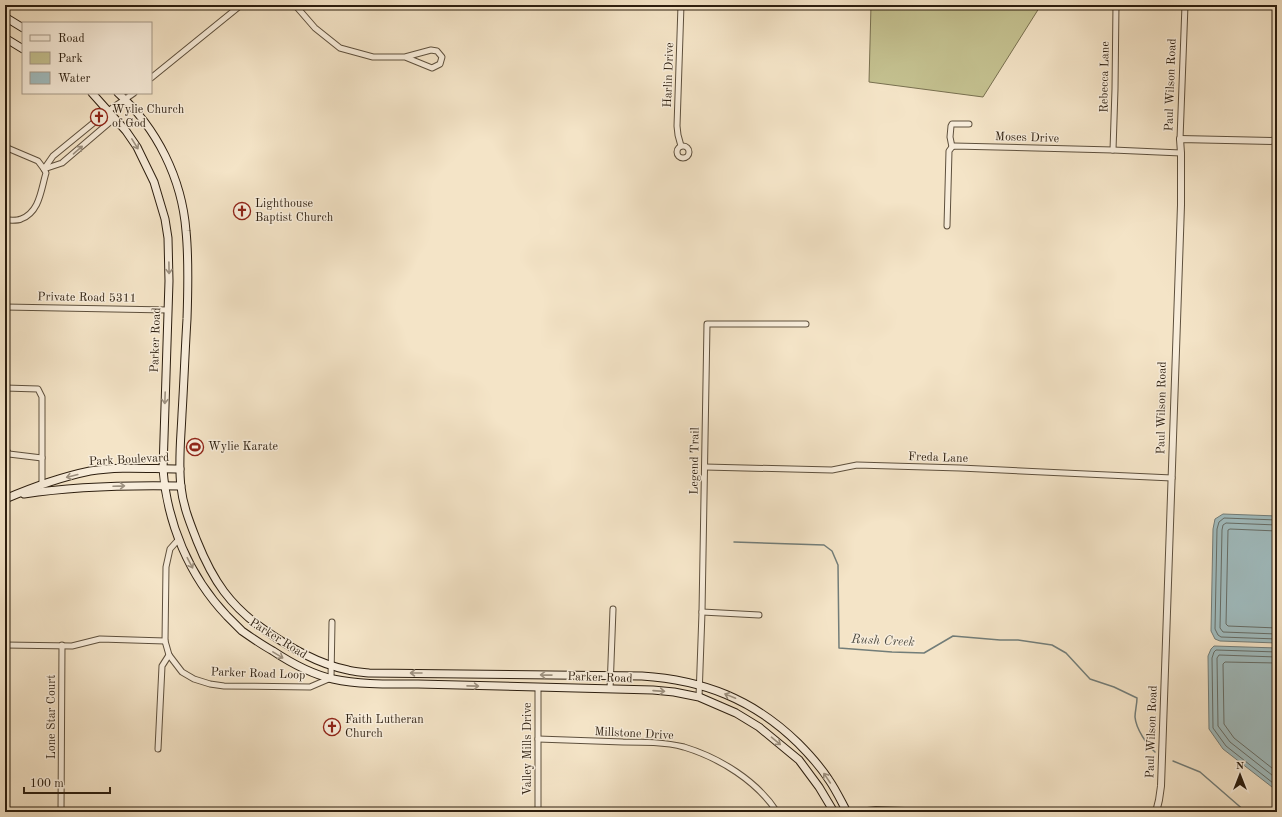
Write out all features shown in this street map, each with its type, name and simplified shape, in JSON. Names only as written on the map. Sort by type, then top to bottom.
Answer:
[{"type":"main road","points":[[5,17],[22,27]]},
{"type":"main road","points":[[5,38],[22,48]]},
{"type":"main road","name":"Parker Road","points":[[93,94],[126,131],[137,147],[154,182],[163,212],[168,238],[169,281],[163,469],[164,486],[171,516],[178,540],[189,563],[211,598],[242,630],[279,656],[296,665],[312,672],[351,682],[378,685],[418,684],[610,689],[674,692],[699,697],[736,713],[759,727],[794,755],[804,765],[820,787],[834,812]]},
{"type":"main road","name":"Parker Road","points":[[119,94],[126,100],[154,136],[164,154],[176,181],[186,230],[188,279],[180,469],[184,505],[209,569],[220,588],[250,620],[282,642],[297,650],[347,670],[369,673],[657,677],[699,685],[733,696],[772,720],[789,734],[808,752],[821,769],[847,812]]},
{"type":"main road","name":"Park Boulevard","points":[[8,497],[42,484],[91,471],[140,468],[180,469]]},
{"type":"main road","name":"Park Boulevard","points":[[8,497],[48,490],[181,486]]},
{"type":"street","points":[[152,77],[241,5]]},
{"type":"street","points":[[295,5],[315,28],[340,48],[373,57],[405,57],[431,50],[438,51],[442,57],[440,64],[432,68],[405,57]]},
{"type":"street","name":"Harlin Drive","points":[[681,5],[677,126],[681,146]]},
{"type":"street","name":"Rebecca Lane","points":[[1113,150],[1116,5]]},
{"type":"street","name":"Paul Wilson Road","points":[[1156,812],[1161,786],[1181,205],[1180,139],[1185,5]]},
{"type":"street","points":[[44,169],[53,156],[108,111],[133,94]]},
{"type":"street","points":[[44,169],[62,163],[110,122],[108,111]]},
{"type":"street","points":[[947,226],[949,151],[952,147],[950,137],[951,126],[952,124],[969,124]]},
{"type":"street","points":[[1180,139],[1277,141]]},
{"type":"street","name":"Moses Drive","points":[[952,147],[958,145],[1181,153]]},
{"type":"street","points":[[5,147],[38,161],[46,173],[38,202],[32,212],[20,220],[5,220]]},
{"type":"street","name":"Private Road 5311","points":[[5,307],[168,310]]},
{"type":"street","name":"Legend Trail","points":[[699,697],[707,324],[806,324]]},
{"type":"street","points":[[5,388],[38,389],[42,397],[42,484]]},
{"type":"street","points":[[5,448],[8,454],[42,458]]},
{"type":"street","name":"Freda Lane","points":[[705,467],[832,470],[857,465],[960,468],[1172,478]]},
{"type":"street","name":"Parker Road Loop","points":[[178,540],[170,549],[166,568],[165,641],[169,655],[182,672],[194,679],[210,684],[224,686],[310,687],[332,678]]},
{"type":"street","points":[[610,689],[613,609]]},
{"type":"street","points":[[702,612],[759,615]]},
{"type":"street","points":[[332,622],[332,678]]},
{"type":"street","points":[[5,645],[72,646],[100,639],[165,641]]},
{"type":"street","name":"Lone Star Court","points":[[61,812],[62,645]]},
{"type":"street","points":[[158,749],[162,666],[169,655]]},
{"type":"street","name":"Valley Mills Drive","points":[[538,687],[538,812]]},
{"type":"street","name":"Millstone Drive","points":[[538,740],[651,742],[683,747],[711,758],[735,771],[756,787],[773,805],[777,812]]},
{"type":"street","points":[[859,812],[876,810],[934,812]]},
{"type":"green space","points":[[871,5],[1041,5],[983,97],[869,82]]},
{"type":"water","points":[[1223,514],[1277,516],[1277,643],[1220,641],[1215,639],[1211,631],[1213,529],[1215,519]]},
{"type":"water","points":[[1214,646],[1277,648],[1277,788],[1272,787],[1223,749],[1209,729],[1208,656]]},
{"type":"waterway","name":"Rush Creek","points":[[734,542],[824,545],[832,551],[838,565],[839,648],[924,653],[953,636],[1018,640],[1052,645],[1066,653],[1090,679],[1114,687],[1137,698],[1135,717],[1137,727],[1145,741],[1155,752]]},
{"type":"waterway","name":"Rush Creek","points":[[1173,761],[1200,772],[1246,812]]},
{"type":"place","name":"Wylie Church of God","points":[[99,117]]},
{"type":"place","name":"Lighthouse Baptist Church","points":[[242,211]]},
{"type":"place","name":"Wylie Karate","points":[[195,447]]},
{"type":"place","name":"Faith Lutheran Church","points":[[332,727]]}]
